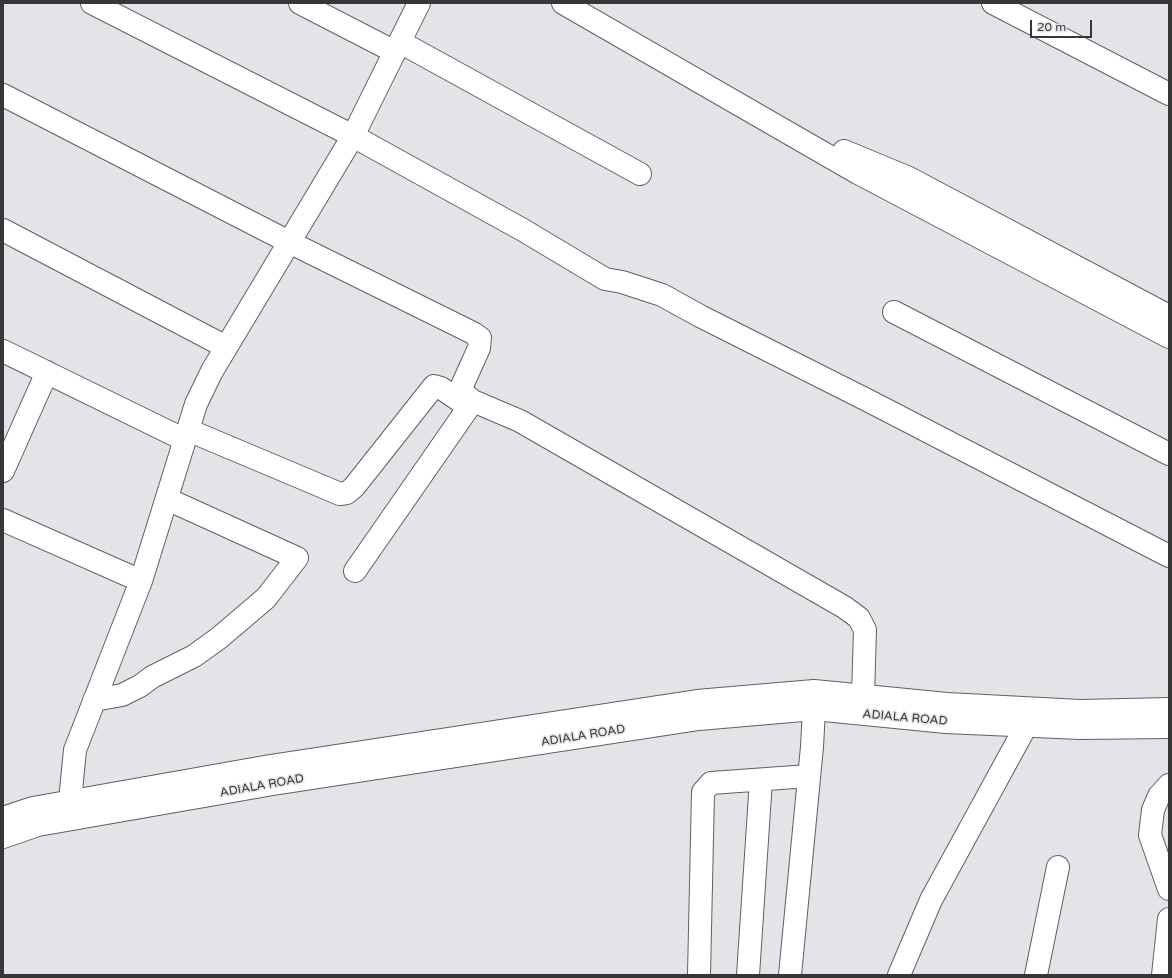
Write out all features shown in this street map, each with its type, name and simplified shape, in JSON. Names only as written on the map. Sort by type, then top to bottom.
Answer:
[{"type":"street","points":[[92,3],[353,136],[523,230],[605,279],[622,282],[662,295],[700,316],[1168,553]]},
{"type":"street","points":[[300,3],[398,47],[640,174]]},
{"type":"street","points":[[70,801],[75,750],[141,581],[196,404],[212,371],[226,347],[353,136],[419,3]]},
{"type":"street","points":[[563,3],[858,173],[1169,337]]},
{"type":"street","points":[[993,3],[1169,94]]},
{"type":"street","points":[[3,95],[289,242],[473,333],[480,338],[479,348],[461,388],[471,404]]},
{"type":"street","points":[[764,118],[909,178],[1169,316]]},
{"type":"street","points":[[3,230],[226,347]]},
{"type":"street","points":[[894,312],[1169,454]]},
{"type":"street","points":[[3,351],[186,435],[340,494],[347,493],[354,487],[434,386],[441,388],[471,404],[520,421],[844,607],[859,618],[865,630],[863,696]]},
{"type":"street","points":[[3,471],[47,372]]},
{"type":"street","points":[[355,570],[471,404]]},
{"type":"street","points":[[94,700],[122,695],[194,656],[219,638],[266,598],[297,558],[167,499]]},
{"type":"street","points":[[3,520],[141,581]]},
{"type":"street","name":"ADIALA ROAD","points":[[3,818],[33,808],[270,766],[696,701],[814,691],[947,704],[1080,710],[1169,709]]},
{"type":"street","points":[[790,975],[814,709]]},
{"type":"street","name":"ADIALA ROAD","points":[[3,837],[38,825],[273,784],[699,719],[814,709],[946,722],[1080,728],[1169,727]]},
{"type":"street","points":[[899,975],[931,900],[1026,726]]},
{"type":"street","points":[[699,975],[703,792],[712,783],[809,776]]},
{"type":"street","points":[[748,975],[761,780]]},
{"type":"street","points":[[1169,785],[1159,796],[1153,810],[1150,835],[1169,890]]},
{"type":"street","points":[[1036,975],[1058,867]]},
{"type":"street","points":[[1163,975],[1169,919]]}]
